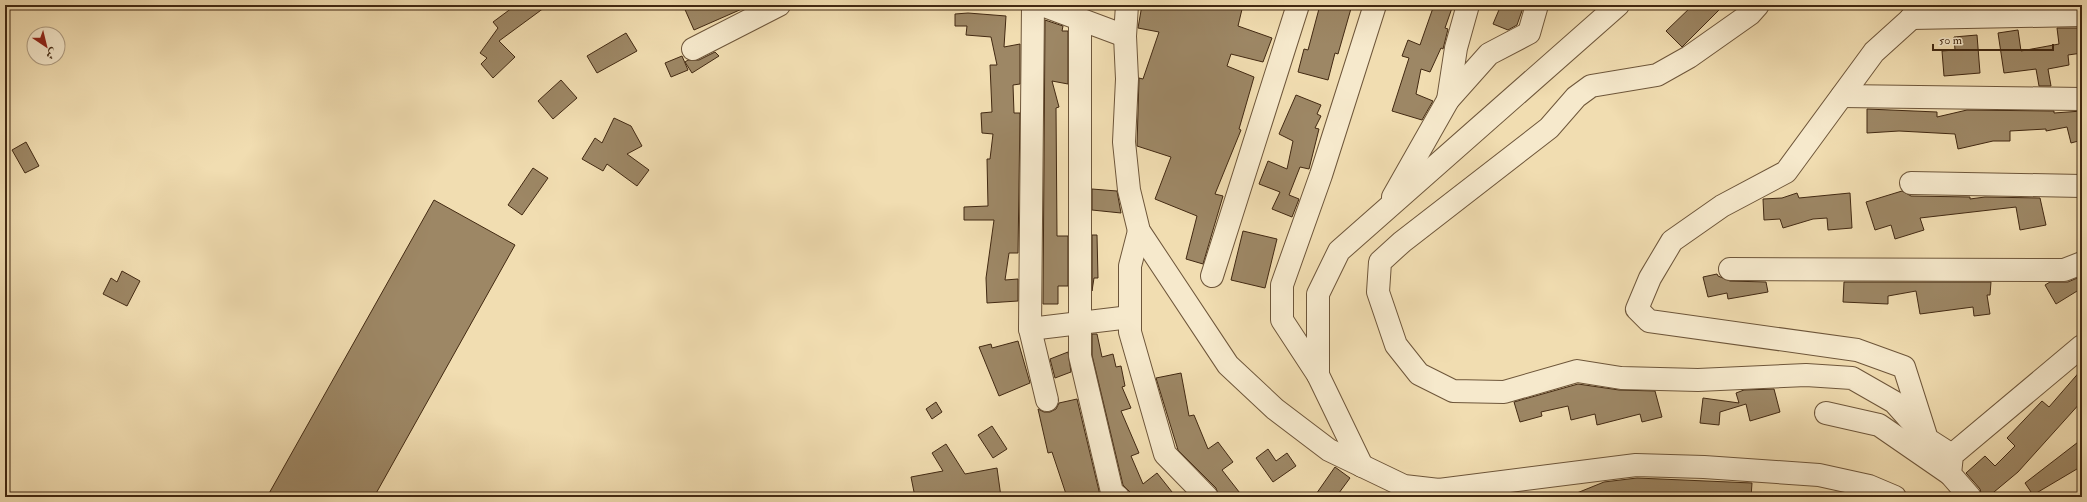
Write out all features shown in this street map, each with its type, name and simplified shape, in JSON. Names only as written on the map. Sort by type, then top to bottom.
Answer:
[{"type":"street","points":[[693,49],[779,5]]},
{"type":"street","points":[[1033,5],[1030,330],[1047,400]]},
{"type":"street","points":[[1042,5],[1080,21],[1125,36]]},
{"type":"street","points":[[1127,5],[1125,36],[1128,79],[1124,142],[1129,190],[1139,231],[1228,365],[1275,409],[1323,445],[1404,486],[1439,490],[1636,465],[1704,467],[1819,475],[1869,486],[1895,497]]},
{"type":"street","points":[[1212,276],[1298,5]]},
{"type":"street","points":[[1362,466],[1318,375],[1282,320],[1282,285],[1321,175],[1375,5]]},
{"type":"street","points":[[1448,100],[1456,48],[1468,5]]},
{"type":"street","points":[[1385,212],[1448,100],[1488,54],[1529,33],[1537,5]]},
{"type":"street","points":[[1318,375],[1318,294],[1339,252],[1618,5]]},
{"type":"street","points":[[1758,5],[1750,14],[1689,57],[1657,75],[1592,86],[1576,97],[1549,128],[1402,242],[1380,262],[1378,292],[1396,345],[1419,374],[1453,392],[1504,392],[1577,371],[1628,379],[1698,380],[1806,375],[1852,378],[1894,402],[1951,465],[1970,497]]},
{"type":"street","points":[[1927,439],[1904,367],[1858,350],[1649,321],[1637,309],[1650,278],[1672,241],[1722,206],[1786,172],[1874,52],[1919,12],[2082,15]]},
{"type":"street","points":[[1080,21],[1080,356],[1112,492],[1118,497]]},
{"type":"street","points":[[1842,96],[2082,99]]},
{"type":"street","points":[[1911,183],[2082,186]]},
{"type":"street","points":[[1139,231],[1130,266],[1130,332],[1165,454],[1207,497]]},
{"type":"street","points":[[1730,269],[2064,270],[2082,263]]},
{"type":"street","points":[[1030,330],[1130,317]]},
{"type":"street","points":[[1951,465],[2082,346]]},
{"type":"street","points":[[1826,414],[1879,425],[1951,465]]},
{"type":"building","points":[[516,5],[548,5],[499,41],[515,57],[493,78],[481,64],[487,58],[480,53],[498,28],[493,22]]},
{"type":"building","points":[[683,5],[751,5],[694,30]]},
{"type":"building","points":[[1142,5],[1243,5],[1238,26],[1272,38],[1263,62],[1231,54],[1227,66],[1254,77],[1239,129],[1241,130],[1215,194],[1223,196],[1203,264],[1186,259],[1197,216],[1155,199],[1171,157],[1137,146],[1139,78],[1143,79],[1159,32],[1138,28]]},
{"type":"building","points":[[1320,5],[1352,5],[1338,54],[1335,53],[1328,80],[1298,72],[1304,49],[1308,50]]},
{"type":"building","points":[[1434,5],[1453,5],[1445,28],[1448,29],[1443,49],[1441,48],[1430,72],[1421,69],[1416,94],[1433,101],[1422,120],[1392,111],[1409,58],[1402,56],[1408,40],[1420,45]]},
{"type":"building","points":[[1501,5],[1524,5],[1517,25],[1508,30],[1493,24]]},
{"type":"building","points":[[1693,5],[1724,5],[1682,47],[1666,31]]},
{"type":"building","points":[[968,13],[1006,16],[1004,47],[1020,44],[1020,84],[1013,85],[1014,113],[1020,113],[1018,253],[1009,253],[1005,280],[1018,279],[1018,301],[987,303],[986,278],[994,220],[964,220],[964,207],[988,206],[987,159],[990,159],[993,134],[982,133],[981,113],[992,112],[990,65],[997,65],[991,37],[966,35],[967,26],[955,26],[955,14]]},
{"type":"building","points":[[1045,20],[1063,26],[1062,31],[1068,31],[1068,84],[1052,81],[1059,107],[1056,108],[1057,236],[1068,236],[1068,286],[1058,286],[1058,304],[1043,304]]},
{"type":"building","points":[[2057,28],[2082,28],[2082,53],[2068,55],[2069,65],[2048,69],[2051,86],[2039,86],[2036,69],[2004,73],[1998,33],[2018,30],[2021,51],[2059,44]]},
{"type":"building","points":[[626,33],[637,51],[597,73],[587,56]]},
{"type":"building","points":[[1977,35],[1980,73],[1944,76],[1942,51],[1955,50],[1954,37]]},
{"type":"building","points":[[715,52],[719,56],[692,73],[685,62],[688,60],[699,60]]},
{"type":"building","points":[[682,56],[688,70],[671,77],[665,63]]},
{"type":"building","points":[[561,80],[577,98],[553,119],[538,101]]},
{"type":"building","points":[[1296,95],[1321,105],[1317,114],[1321,116],[1315,128],[1319,129],[1309,169],[1300,167],[1289,195],[1299,199],[1292,217],[1272,209],[1280,192],[1259,184],[1268,161],[1287,169],[1293,141],[1279,134]]},
{"type":"building","points":[[1867,109],[1937,112],[1937,117],[1967,110],[2054,111],[2054,113],[2082,111],[2082,140],[2071,143],[2067,127],[2046,131],[2046,129],[2010,131],[2010,141],[1993,141],[1958,149],[1955,134],[1899,131],[1867,133]]},
{"type":"building","points":[[614,118],[631,126],[642,146],[627,154],[649,170],[637,186],[607,164],[603,171],[582,159],[595,138],[602,143]]},
{"type":"building","points":[[26,142],[39,166],[25,173],[12,150]]},
{"type":"building","points":[[533,168],[548,178],[522,215],[508,205]]},
{"type":"building","points":[[1092,189],[1117,191],[1121,213],[1092,210]]},
{"type":"building","points":[[1902,191],[1911,196],[1970,197],[1970,199],[1985,197],[2040,198],[2046,225],[2020,230],[2016,207],[1920,218],[1924,230],[1895,239],[1891,225],[1875,230],[1866,202]]},
{"type":"building","points":[[1797,193],[1799,198],[1850,193],[1852,228],[1828,230],[1827,218],[1813,219],[1783,228],[1780,219],[1764,220],[1763,199],[1782,198]]},
{"type":"building","points":[[434,200],[515,245],[374,497],[267,497]]},
{"type":"building","points":[[1243,231],[1277,239],[1265,288],[1231,280]]},
{"type":"building","points":[[1092,235],[1097,235],[1098,278],[1094,278],[1092,291]]},
{"type":"building","points":[[122,271],[140,281],[127,306],[103,294],[111,278],[117,282]]},
{"type":"building","points":[[1717,274],[1718,276],[1730,281],[1766,282],[1768,292],[1728,299],[1727,293],[1708,297],[1703,277]]},
{"type":"building","points":[[2082,276],[2082,288],[2056,304],[2045,285],[2050,282],[2068,282]]},
{"type":"building","points":[[1844,282],[1991,282],[1990,295],[1987,295],[1990,314],[1974,316],[1973,307],[1920,314],[1916,291],[1888,296],[1888,304],[1843,302]]},
{"type":"building","points":[[1092,334],[1097,334],[1102,357],[1113,354],[1116,367],[1121,366],[1125,386],[1122,387],[1131,408],[1121,411],[1139,453],[1131,456],[1143,484],[1157,473],[1176,497],[1130,497],[1130,492],[1123,485],[1092,355]]},
{"type":"building","points":[[1018,341],[1030,383],[999,396],[979,347],[991,344],[992,348]]},
{"type":"building","points":[[1068,352],[1071,372],[1055,378],[1050,359]]},
{"type":"building","points":[[2082,369],[2082,401],[2018,472],[1988,497],[1982,497],[1980,489],[1966,473],[1985,456],[1995,466],[2015,446],[2007,438],[2042,401],[2049,407]]},
{"type":"building","points":[[1181,373],[1189,416],[1194,415],[1208,449],[1218,442],[1233,462],[1222,470],[1243,497],[1219,497],[1216,488],[1178,450],[1156,378]]},
{"type":"building","points":[[1578,384],[1619,390],[1655,391],[1662,417],[1642,422],[1640,414],[1597,425],[1595,414],[1571,420],[1568,406],[1541,412],[1542,416],[1520,422],[1514,402]]},
{"type":"building","points":[[1774,389],[1780,412],[1750,421],[1746,404],[1720,412],[1719,425],[1700,423],[1703,398],[1739,403],[1736,393],[1744,390]]},
{"type":"building","points":[[1077,399],[1101,497],[1067,497],[1052,452],[1048,453],[1038,409],[1044,412],[1050,412],[1056,409],[1059,403]]},
{"type":"building","points":[[936,402],[942,412],[932,419],[926,409]]},
{"type":"building","points":[[992,426],[1007,449],[993,458],[978,435]]},
{"type":"building","points":[[2082,439],[2082,466],[2033,495],[2025,483]]},
{"type":"building","points":[[946,444],[965,474],[997,468],[1001,497],[915,497],[911,477],[943,471],[932,453]]},
{"type":"building","points":[[1268,449],[1276,461],[1287,453],[1296,466],[1273,482],[1256,458]]},
{"type":"building","points":[[1335,467],[1350,478],[1336,497],[1314,497]]},
{"type":"building","points":[[1637,478],[1752,483],[1751,497],[1567,497],[1604,482]]}]
